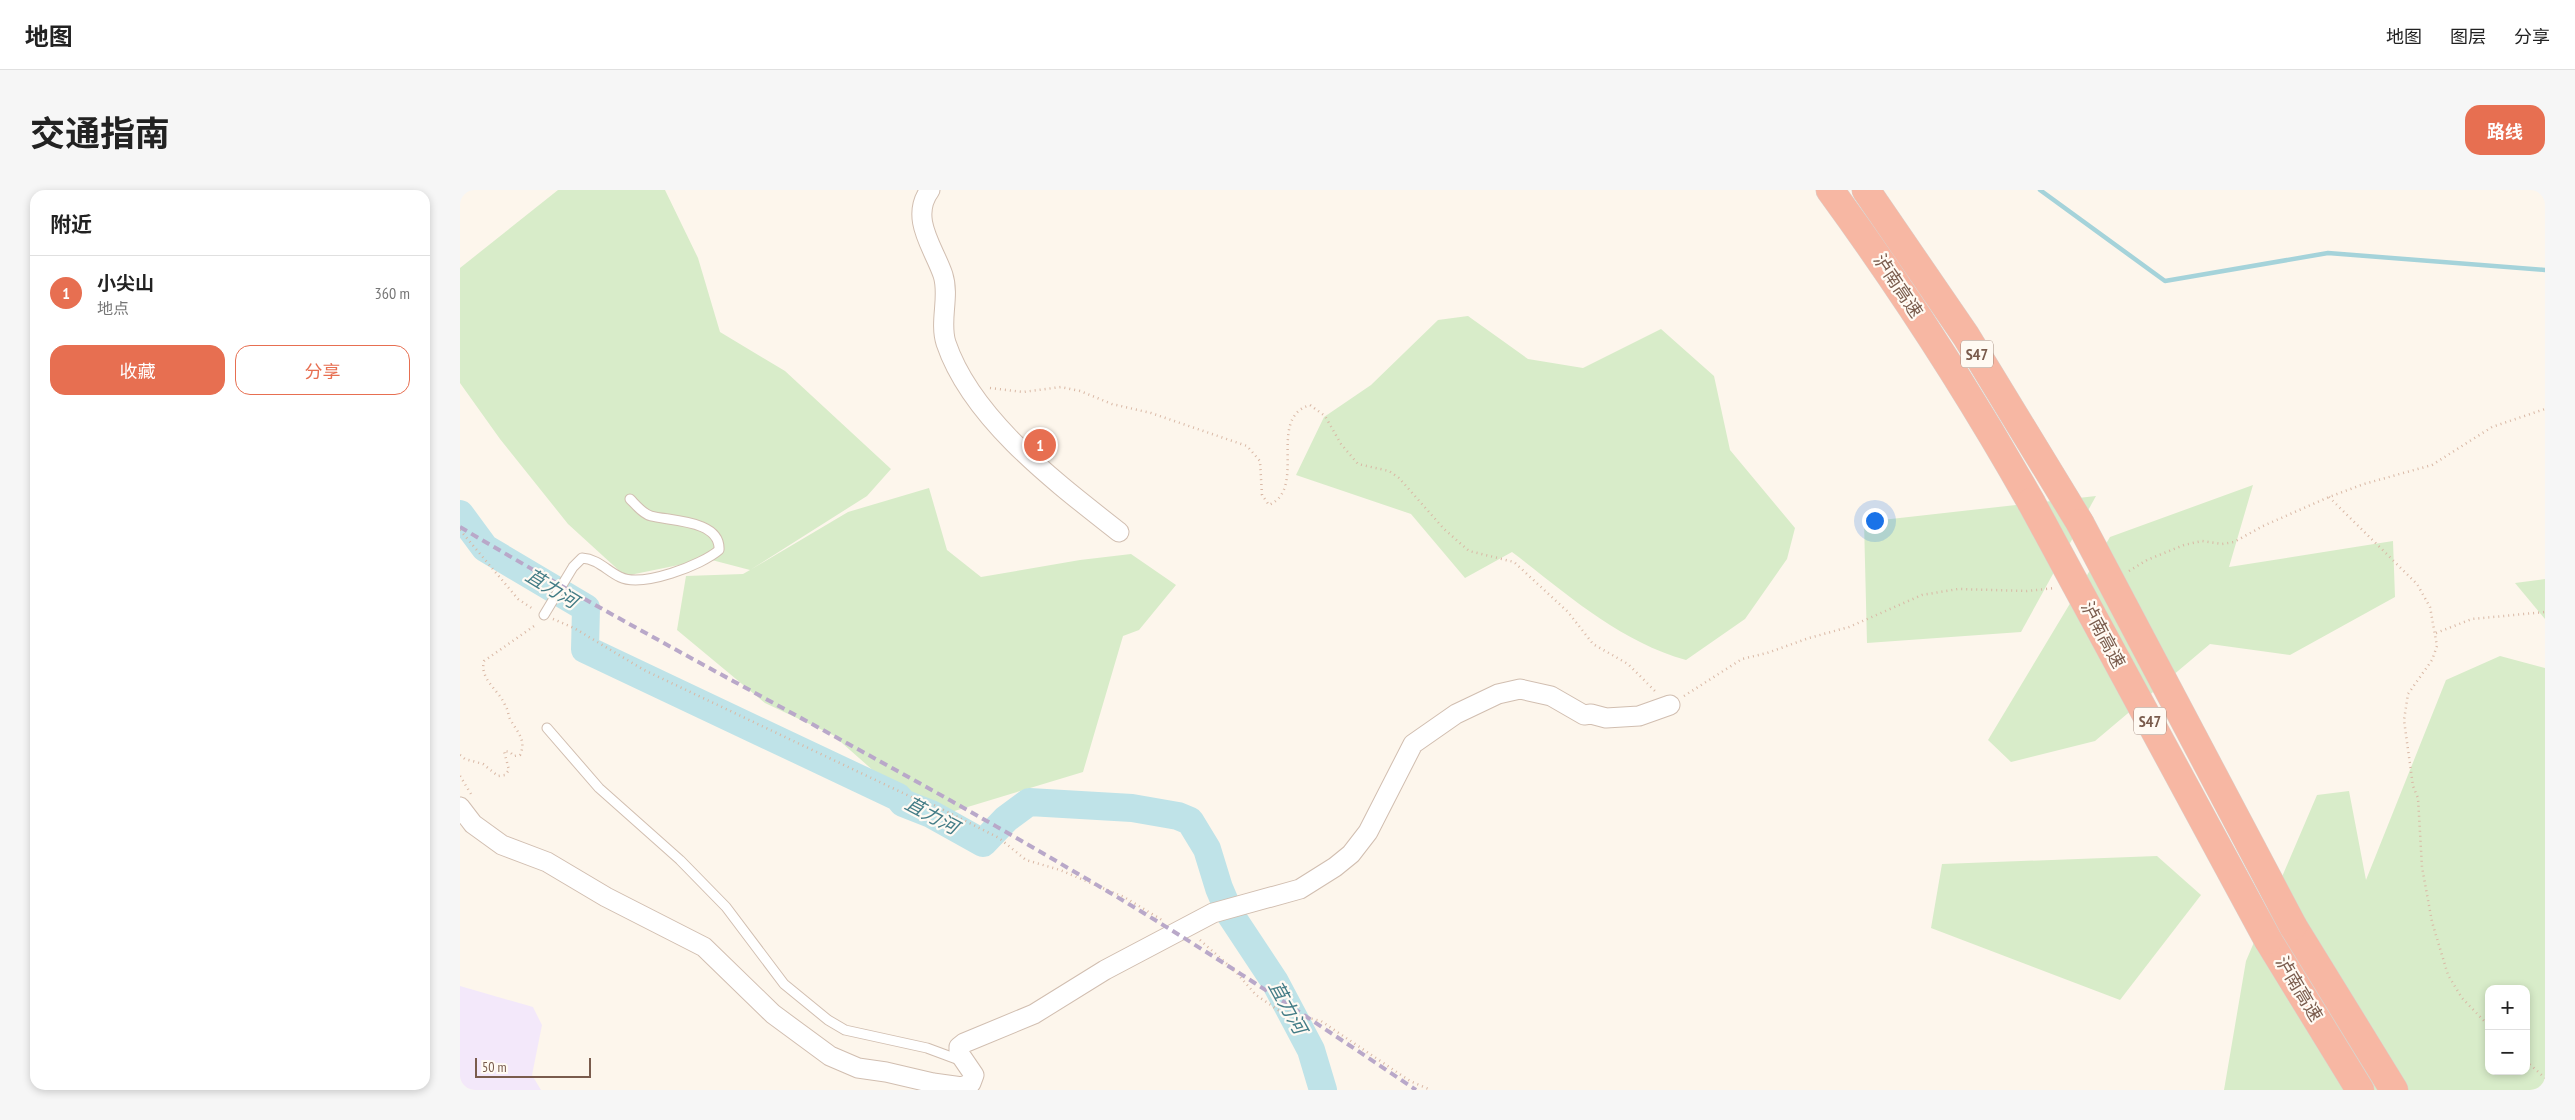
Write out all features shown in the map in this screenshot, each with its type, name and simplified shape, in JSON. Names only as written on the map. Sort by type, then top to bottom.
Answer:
[{"type":"highway","name":"泸南高速","points":[[1830,190],[1936,344],[1984,420],[2031,502],[2268,940],[2360,1090]]},
{"type":"highway","name":"泸南高速","points":[[1866,190],[1966,336],[2080,523],[2293,926],[2394,1090]]},
{"type":"street","points":[[930,190],[922,206],[922,224],[944,280],[943,326],[946,341],[963,378],[1020,450],[1119,532]]},
{"type":"street","points":[[460,807],[474,824],[502,845],[547,862],[606,896],[704,947],[772,1014],[830,1056],[848,1065],[933,1083],[962,1087],[971,1084],[974,1078],[958,1050],[964,1043],[1034,1014],[1105,970],[1213,913],[1300,889],[1346,859],[1368,832],[1378,815],[1413,744],[1456,714],[1498,694],[1520,689],[1551,696],[1584,715],[1591,714],[1606,718],[1639,716],[1670,705]]},
{"type":"lane","points":[[544,615],[577,561],[582,558],[600,564],[622,579],[640,578],[683,570],[719,550],[720,543],[700,526],[680,519],[652,516],[630,499]]},
{"type":"lane","points":[[547,728],[599,788],[680,860],[726,907],[784,984],[828,1020],[845,1030],[927,1048],[966,1063]]},
{"type":"path","points":[[963,378],[976,386],[1023,392],[1061,387],[1080,391],[1112,404],[1152,413],[1247,446],[1260,461],[1262,494],[1269,504],[1280,498],[1286,487],[1289,434],[1293,421],[1299,410],[1310,405],[1325,416],[1341,444],[1358,464],[1389,471],[1399,478],[1444,529],[1468,551],[1514,562],[1568,612],[1593,644],[1628,664],[1670,705]]},
{"type":"path","points":[[2329,497],[2417,584],[2430,607],[2437,646],[2432,660],[2408,694],[2404,720],[2413,786],[2418,798],[2422,867],[2432,922],[2448,975],[2462,998],[2485,1022]]},
{"type":"path","points":[[460,530],[518,599],[544,615],[574,628],[644,670],[926,804],[932,804],[983,829],[999,838],[1026,860],[1060,870],[1124,897],[1136,907],[1204,942],[1256,996],[1290,1014],[1320,1021],[1410,1081],[1431,1090]]},
{"type":"path","points":[[2436,633],[2472,619],[2545,612]]},
{"type":"path","points":[[460,755],[464,759],[483,764],[498,776],[505,775],[509,770],[504,751],[510,752],[514,756],[520,755],[523,749],[521,736],[510,718],[506,705],[490,685],[482,667],[484,661],[533,628],[544,615]]},
{"type":"path","points":[[2530,1065],[2545,1078]]},
{"type":"shaded area","points":[[460,986],[533,1007],[542,1025],[532,1075],[541,1090],[460,1090]]},
{"type":"green space","points":[[558,190],[665,190],[698,258],[720,332],[785,371],[891,469],[867,496],[750,570],[708,559],[625,576],[568,524],[500,439],[460,383],[460,268]]},
{"type":"green space","points":[[1468,316],[1528,359],[1583,368],[1661,329],[1714,376],[1730,450],[1795,528],[1787,559],[1745,619],[1686,660],[1661,652],[1615,628],[1594,614],[1512,552],[1465,578],[1411,514],[1296,475],[1324,417],[1371,385],[1438,320]]},
{"type":"green space","points":[[2253,485],[2229,567],[2393,541],[2395,597],[2290,655],[2210,644],[2095,741],[2011,762],[1988,740],[2110,537]]},
{"type":"green space","points":[[929,488],[947,550],[981,577],[1080,560],[1131,554],[1176,585],[1139,630],[1123,636],[1083,772],[928,819],[833,735],[765,703],[677,630],[686,576],[743,574],[848,512]]},
{"type":"green space","points":[[2096,496],[2021,632],[1867,643],[1864,522]]},
{"type":"green space","points":[[2545,579],[2545,619],[2515,583]]},
{"type":"green space","points":[[2500,656],[2545,668],[2545,1090],[2224,1090],[2246,961],[2317,795],[2349,791],[2366,880],[2446,680]]},
{"type":"green space","points":[[2157,856],[2201,895],[2120,1000],[1931,928],[1942,864]]},
{"type":"waterway","points":[[2040,190],[2165,281],[2328,253],[2545,270]]},
{"type":"waterway","name":"苴力河","points":[[460,514],[485,548],[586,608],[585,649],[898,797],[903,803],[931,814],[983,843],[1006,819],[1029,802],[1132,808],[1178,816],[1190,821],[1207,849],[1219,888],[1230,914],[1275,982],[1311,1050],[1323,1090]]},
{"type":"railway","points":[[460,527],[611,614],[993,824],[1068,868],[1244,976],[1416,1090]]},
{"type":"place","name":"小尖山","points":[[1040,445]]}]
